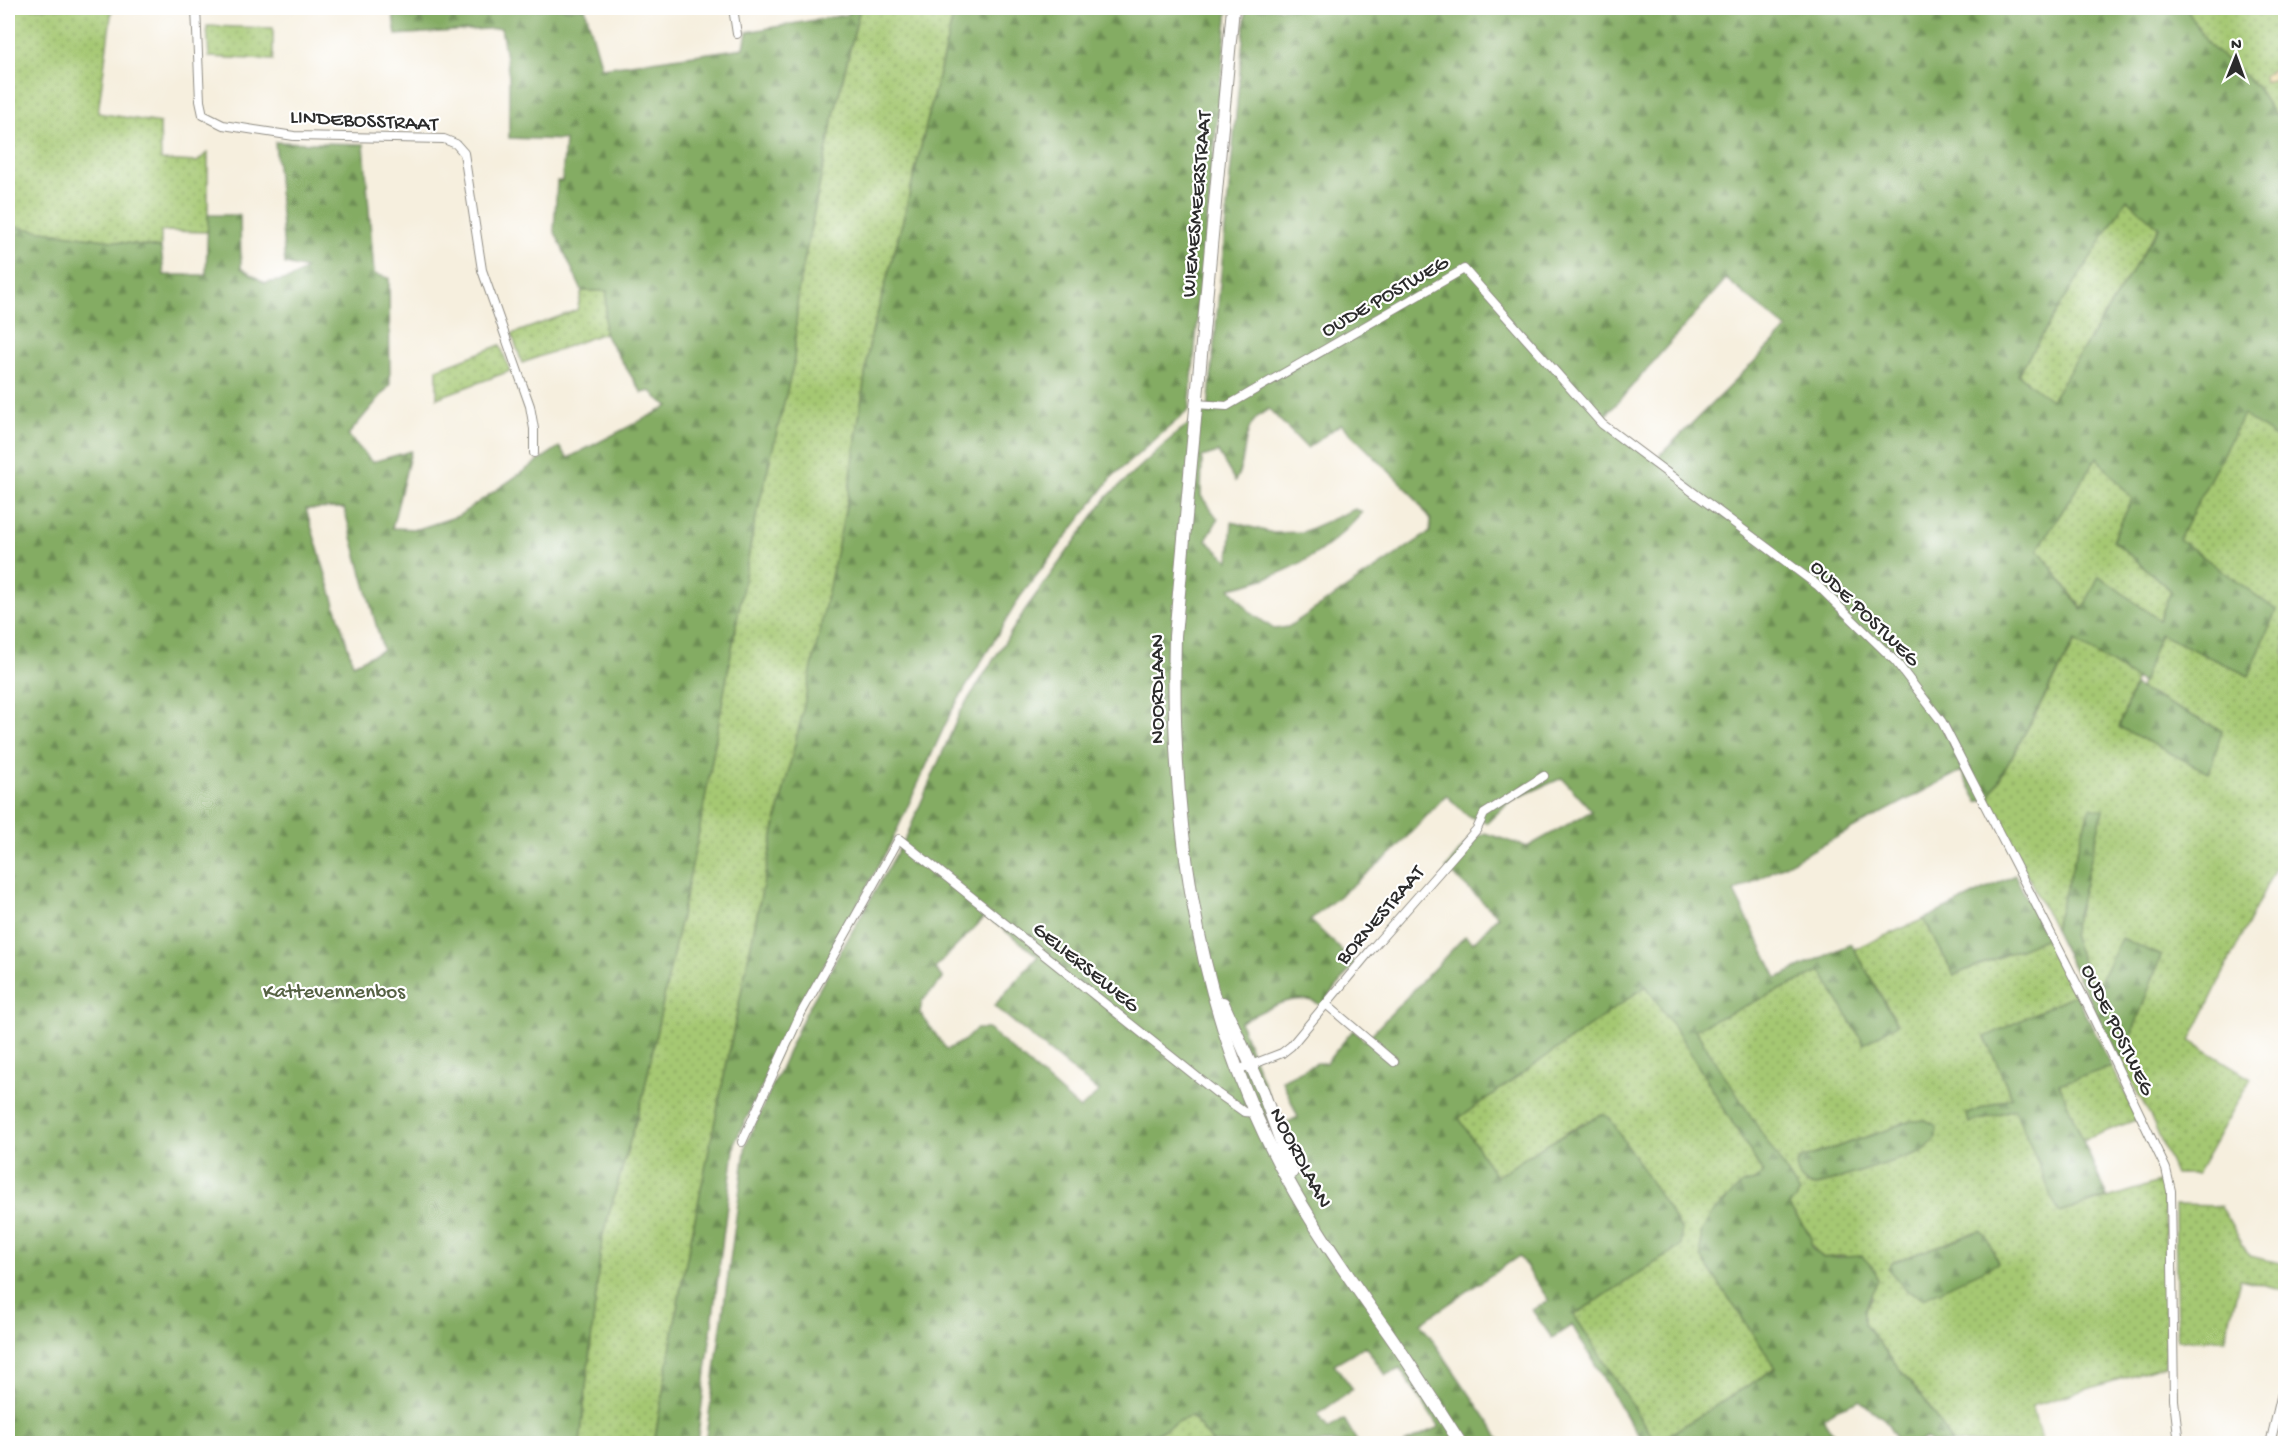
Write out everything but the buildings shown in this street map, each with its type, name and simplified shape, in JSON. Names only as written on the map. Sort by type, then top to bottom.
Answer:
[{"type":"main road","name":"WIEMESMEERSTRAAT","points":[[1196,404],[1233,8]]},
{"type":"main road","name":"NOORDLAAN","points":[[1196,404],[1175,636],[1174,731],[1183,844],[1213,996],[1238,1070],[1294,1192],[1461,1443]]},
{"type":"main road","name":"NOORDLAAN","points":[[1209,971],[1252,1065],[1284,1155],[1316,1225]]},
{"type":"street","name":"LINDEBOSSTRAAT","points":[[196,8],[200,101],[203,115],[208,120],[224,125],[294,136],[444,140],[456,144],[464,153],[482,270],[530,406],[534,429],[534,453]]},
{"type":"street","points":[[733,8],[737,34]]},
{"type":"street","name":"OUDE POSTWEG","points":[[1196,404],[1227,406],[1464,269],[1602,424],[1817,585],[1896,662],[1942,722],[2077,985],[2166,1169],[2171,1191],[2174,1400],[2179,1443]]},
{"type":"street","name":"BORNESTRAAT","points":[[1238,1070],[1291,1046],[1370,951],[1477,829],[1484,814],[1544,776]]},
{"type":"street","name":"GELIERSEWEG","points":[[742,1142],[800,1015],[899,839],[1217,1093],[1244,1112],[1256,1113]]},
{"type":"street","points":[[1327,1005],[1394,1062]]},
{"type":"street","points":[[2270,1443],[2286,1376]]},
{"type":"green space","points":[[8,8],[112,8],[98,113],[160,123],[161,160],[197,162],[208,152],[208,232],[161,231],[161,248],[8,226]]},
{"type":"green space","name":"Kattevennenbos","points":[[392,8],[585,8],[602,68],[744,48],[747,32],[849,14],[848,8],[860,8],[832,123],[798,291],[794,362],[754,525],[700,827],[643,1096],[602,1238],[580,1443],[8,1443],[8,226],[161,248],[164,275],[206,275],[208,215],[240,215],[241,268],[265,283],[290,279],[306,269],[285,264],[275,142],[364,144],[374,274],[389,278],[390,385],[348,435],[372,462],[411,451],[392,528],[418,529],[458,516],[559,447],[568,458],[669,406],[651,391],[642,393],[604,333],[607,291],[582,291],[554,230],[557,181],[562,181],[565,140],[509,138],[509,76],[501,28],[396,35]],"holes":[[[344,508],[383,650],[353,664],[306,509]]]},
{"type":"green space","points":[[860,8],[955,8],[903,220],[870,340],[848,497],[815,664],[776,822],[680,1292],[654,1443],[580,1444],[602,1238],[643,1096],[700,827],[754,525],[794,362],[798,291],[832,123]]},
{"type":"green space","points":[[955,8],[1228,8],[1189,410],[1113,476],[1020,597],[951,712],[891,843],[798,1013],[735,1142],[697,1443],[654,1444],[680,1292],[776,822],[801,719],[848,497],[870,340],[903,220]]},
{"type":"green space","points":[[1246,8],[2186,8],[2208,44],[2256,86],[2274,114],[2285,117],[2285,443],[2243,415],[2179,539],[2276,610],[2249,676],[2160,634],[2142,683],[2075,641],[1989,798],[1978,802],[1961,771],[1734,892],[1777,978],[1851,944],[1897,1024],[1864,1044],[1821,971],[1695,1029],[1800,1193],[1789,1206],[1811,1236],[1811,1247],[1823,1258],[1862,1256],[1875,1270],[1878,1280],[1864,1310],[1864,1324],[1928,1405],[1952,1443],[1931,1443],[1926,1438],[1917,1443],[1899,1443],[1884,1419],[1859,1400],[1838,1408],[1823,1418],[1840,1443],[1645,1443],[1629,1422],[1572,1325],[1552,1338],[1532,1310],[1549,1301],[1519,1256],[1421,1323],[1503,1443],[1404,1443],[1439,1427],[1400,1369],[1386,1375],[1365,1346],[1334,1364],[1353,1389],[1318,1414],[1328,1429],[1344,1419],[1358,1443],[1213,1443],[1191,1415],[1138,1443],[705,1444],[746,1144],[805,1014],[907,835],[960,712],[1027,607],[1107,497],[1179,431],[1208,411]],"holes":[[[2127,199],[2159,228],[2051,400],[2018,374]],[[1726,279],[1787,329],[1656,459],[1603,419]],[[1269,409],[1307,448],[1341,424],[1410,492],[1431,520],[1430,532],[1288,627],[1274,629],[1250,612],[1230,588],[1269,577],[1303,562],[1334,540],[1363,512],[1355,509],[1303,532],[1273,533],[1232,522],[1229,561],[1206,540],[1218,519],[1201,496],[1202,457],[1218,452],[1235,481],[1240,471],[1252,423]],[[2097,457],[2132,499],[2113,540],[2171,591],[2159,620],[2099,576],[2082,610],[2038,549]],[[1562,778],[1592,811],[1527,847],[1485,833],[1468,841],[1446,868],[1498,916],[1473,943],[1465,936],[1365,1041],[1353,1030],[1326,1063],[1317,1063],[1282,1080],[1298,1117],[1280,1126],[1240,1022],[1270,1007],[1291,1000],[1302,999],[1322,1006],[1355,963],[1310,920],[1393,852],[1446,795],[1468,816],[1487,823],[1510,801]],[[986,916],[1038,956],[994,1006],[1099,1092],[1080,1109],[988,1029],[976,1029],[965,1040],[947,1050],[920,1013],[922,1001],[943,979],[935,968]],[[1646,986],[1680,1036],[1763,1173],[1755,1181],[1742,1184],[1710,1216],[1701,1233],[1701,1257],[1776,1368],[1658,1442],[1647,1429],[1574,1315],[1681,1246],[1681,1229],[1609,1117],[1601,1114],[1537,1150],[1496,1177],[1459,1118]]]},
{"type":"green space","points":[[2151,8],[2285,8],[2285,161]]},
{"type":"green space","points":[[207,26],[273,28],[273,60],[209,57]]},
{"type":"green space","points":[[2127,198],[2159,227],[2051,401],[2018,374]]},
{"type":"green space","points":[[582,291],[607,291],[604,333],[522,363],[512,334],[577,310]]},
{"type":"green space","points":[[500,345],[510,371],[437,398],[437,369]]},
{"type":"green space","points":[[2243,415],[2285,443],[2285,848],[2190,1041],[2251,1078],[2197,1174],[2175,1174],[2150,1115],[2121,1063],[2161,956],[2095,995],[2072,935],[2103,810],[2090,808],[2054,929],[1989,798],[2076,641],[2136,679],[2119,727],[2209,773],[2222,731],[2140,689],[2160,634],[2249,676],[2276,610],[2179,539]]},
{"type":"green space","points":[[2097,456],[2132,499],[2113,540],[2171,591],[2159,620],[2099,576],[2083,610],[2038,549]]},
{"type":"green space","points":[[2134,686],[2222,731],[2209,773],[2119,727]]},
{"type":"green space","points":[[2090,807],[2103,810],[2072,935],[2094,994],[2121,938],[2161,956],[2121,1063],[2054,929]]},
{"type":"green space","points":[[2015,875],[2047,938],[1954,975],[1924,919]]},
{"type":"green space","points":[[1924,919],[1954,975],[2047,938],[2076,994],[1985,1037],[2012,1097],[1967,1114],[1969,1123],[2015,1109],[2059,1213],[2162,1181],[2165,1199],[2166,1365],[2032,1406],[2042,1443],[1952,1443],[1928,1405],[1864,1324],[1864,1310],[1872,1297],[1844,1255],[1823,1258],[1812,1245],[1794,1212],[1788,1206],[1695,1029],[1822,971],[1864,1044],[1897,1023],[1854,949]],"holes":[[[1904,1122],[1924,1151],[1817,1186],[1806,1185],[1801,1159],[1890,1129]],[[1980,1231],[1987,1237],[1998,1263],[1893,1262]]]},
{"type":"green space","points":[[1647,985],[1763,1173],[1755,1181],[1742,1184],[1701,1257],[1776,1368],[1658,1442],[1647,1429],[1574,1315],[1681,1246],[1583,1122],[1496,1177],[1459,1118]]},
{"type":"green space","points":[[2076,994],[2112,1067],[2059,1084],[2107,1197],[2059,1213],[2015,1109],[1969,1123],[1967,1114],[2012,1097],[1985,1037]]},
{"type":"green space","points":[[2112,1067],[2138,1119],[2083,1140],[2059,1083]]},
{"type":"green space","points":[[1925,1120],[1936,1125],[1936,1137],[1924,1151],[1816,1186],[1802,1180],[1799,1174],[1796,1166],[1801,1159],[1890,1129],[1904,1122]]},
{"type":"green space","points":[[2175,1205],[2221,1206],[2249,1256],[2285,1264],[2285,1290],[2240,1279],[2225,1339],[2177,1340]]},
{"type":"green space","points":[[1980,1231],[1987,1237],[1998,1263],[1924,1298],[1907,1291],[1888,1269],[1893,1262]]},
{"type":"green space","points":[[1191,1415],[1213,1443],[1138,1444]]},
{"type":"sand","points":[[2277,66],[2284,68],[2280,78],[2264,82],[2263,76]]}]
